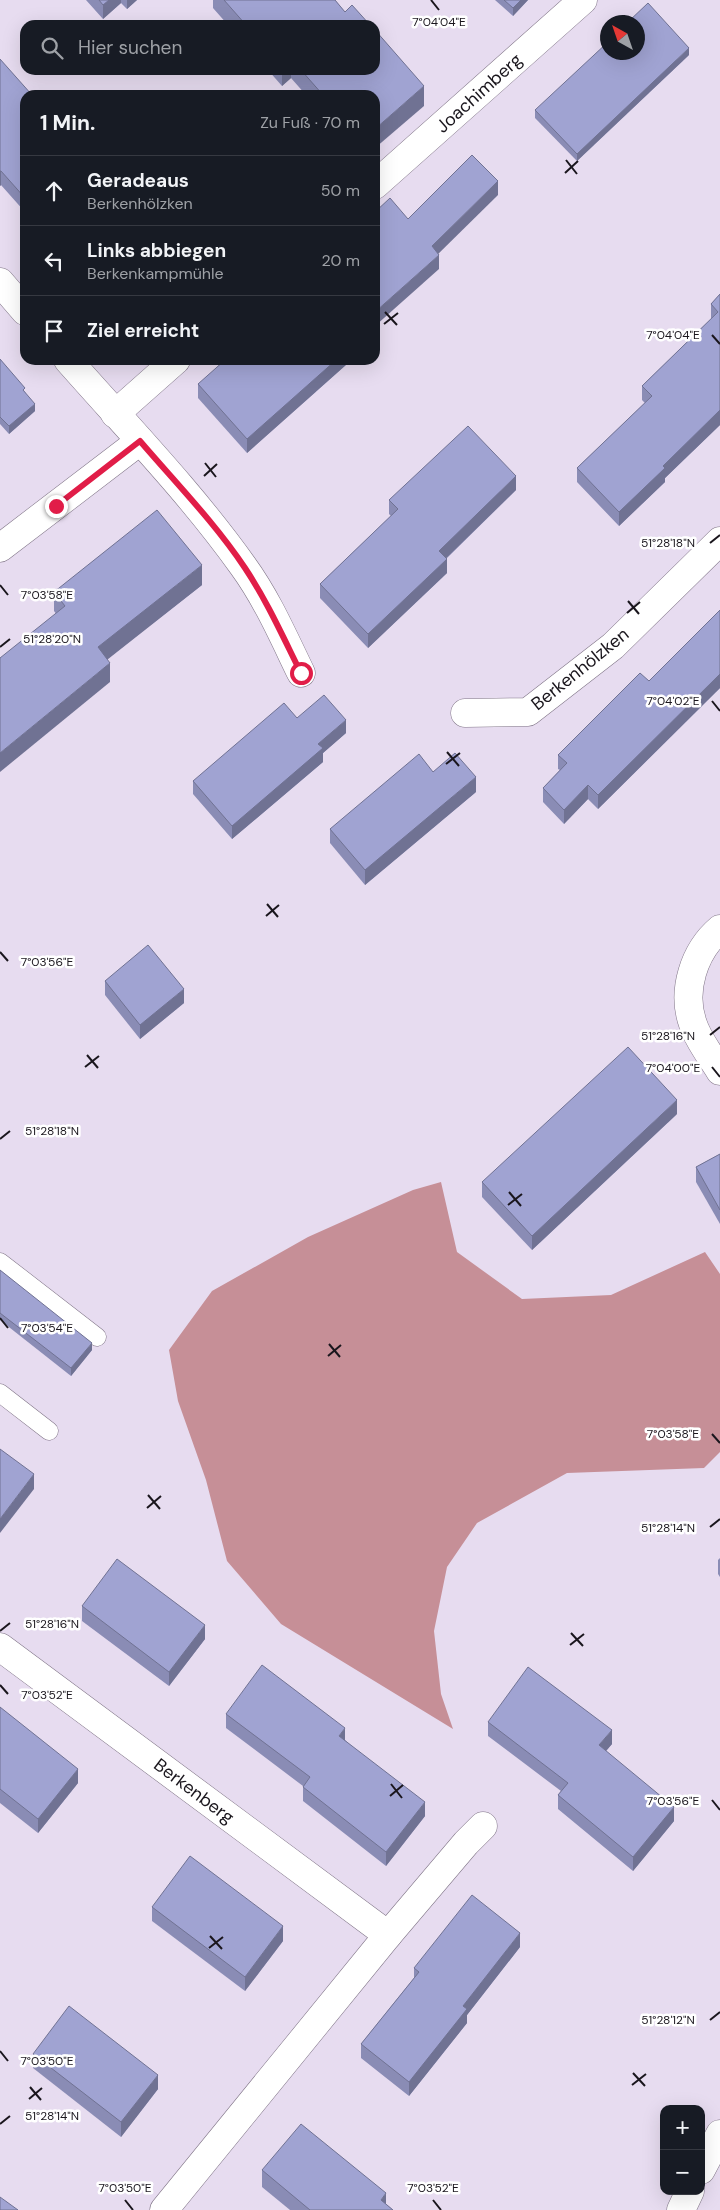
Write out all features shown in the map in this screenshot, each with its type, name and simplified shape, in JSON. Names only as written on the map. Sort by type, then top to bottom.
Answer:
[{"type":"street","name":"Joachimberg","points":[[380,181],[583,0]]},
{"type":"street","points":[[0,282],[20,305]]},
{"type":"street","points":[[72,365],[217,531],[244,567],[266,602],[301,673]]},
{"type":"street","points":[[115,414],[170,365]]},
{"type":"street","points":[[0,548],[140,441]]},
{"type":"street","name":"Berkenhölzken","points":[[465,713],[528,712],[613,646],[720,541]]},
{"type":"street","points":[[720,929],[699,953],[690,980],[688,1000],[693,1024],[720,1071]]},
{"type":"street","name":"Berkenberg","points":[[0,1646],[388,1935]]},
{"type":"street","points":[[164,2210],[388,1935],[466,1843],[483,1826]]},
{"type":"street","points":[[705,2162],[720,2134]]},
{"type":"street","points":[[681,2210],[688,2195]]},
{"type":"lane","points":[[0,1262],[97,1337]]},
{"type":"lane","points":[[0,1394],[49,1431]]},
{"type":"shaded area","points":[[441,1182],[457,1252],[522,1299],[611,1295],[705,1252],[720,1274],[720,1452],[704,1468],[567,1473],[477,1523],[447,1567],[434,1631],[441,1694],[453,1729],[281,1624],[227,1561],[206,1480],[178,1401],[169,1350],[212,1291],[308,1237],[413,1190]]},
{"type":"building","points":[[99,0],[109,0],[103,5]]},
{"type":"building","points":[[224,0],[335,0],[345,12],[352,5],[366,20],[242,20]]},
{"type":"building","points":[[504,0],[521,0],[513,8]]},
{"type":"building","points":[[648,3],[689,48],[577,154],[535,110],[600,49],[600,60],[645,60],[645,15],[635,15]]},
{"type":"building","points":[[380,36],[424,86],[380,125],[380,90],[319,90],[305,75],[380,75]]},
{"type":"building","points":[[0,59],[28,90],[20,90],[20,192],[0,171]]},
{"type":"building","points":[[472,155],[498,181],[432,246],[439,255],[380,308],[380,207],[390,198],[408,219]]},
{"type":"building","points":[[720,294],[720,410],[663,466],[665,468],[619,512],[577,468],[652,396],[642,386],[718,312],[711,304]]},
{"type":"building","points":[[0,359],[25,388],[23,390],[35,404],[9,426],[0,417]]},
{"type":"building","points":[[219,365],[330,365],[247,439],[198,384]]},
{"type":"building","points":[[468,426],[516,476],[439,551],[447,559],[368,634],[320,584],[398,509],[389,500]]},
{"type":"building","points":[[157,510],[202,565],[98,647],[110,663],[0,753],[0,658],[65,606],[54,592]]},
{"type":"building","points":[[720,610],[720,674],[598,795],[588,785],[564,810],[543,788],[567,763],[558,755],[640,673],[649,681]]},
{"type":"building","points":[[324,695],[346,720],[318,744],[323,748],[232,826],[193,781],[284,703],[297,718]]},
{"type":"building","points":[[455,753],[476,777],[365,870],[330,829],[419,754],[433,772]]},
{"type":"building","points":[[148,945],[184,989],[140,1025],[105,981]]},
{"type":"building","points":[[628,1047],[677,1100],[532,1236],[482,1182]]},
{"type":"building","points":[[720,1154],[720,1210],[696,1167]]},
{"type":"building","points":[[0,1270],[92,1343],[71,1368],[0,1313]]},
{"type":"building","points":[[0,1449],[34,1474],[0,1519]]},
{"type":"building","points":[[117,1559],[205,1625],[169,1672],[82,1606]]},
{"type":"building","points":[[262,1665],[345,1728],[339,1736],[425,1802],[386,1852],[303,1787],[310,1777],[226,1714]]},
{"type":"building","points":[[528,1667],[612,1730],[599,1745],[674,1807],[633,1857],[558,1795],[568,1783],[488,1722]]},
{"type":"building","points":[[0,1707],[78,1769],[38,1819],[0,1789]]},
{"type":"building","points":[[190,1856],[283,1926],[245,1977],[152,1907]]},
{"type":"building","points":[[472,1895],[520,1933],[463,2006],[467,2009],[409,2082],[361,2044],[419,1972],[414,1968]]},
{"type":"building","points":[[69,2006],[158,2075],[121,2122],[33,2054]]},
{"type":"building","points":[[301,2124],[386,2193],[381,2200],[393,2210],[310,2210],[262,2170]]},
{"type":"building","points":[[0,2197],[18,2210],[0,2210]]},
{"type":"route","points":[[56,506],[140,441],[217,531],[244,567],[266,602],[301,673]]}]
